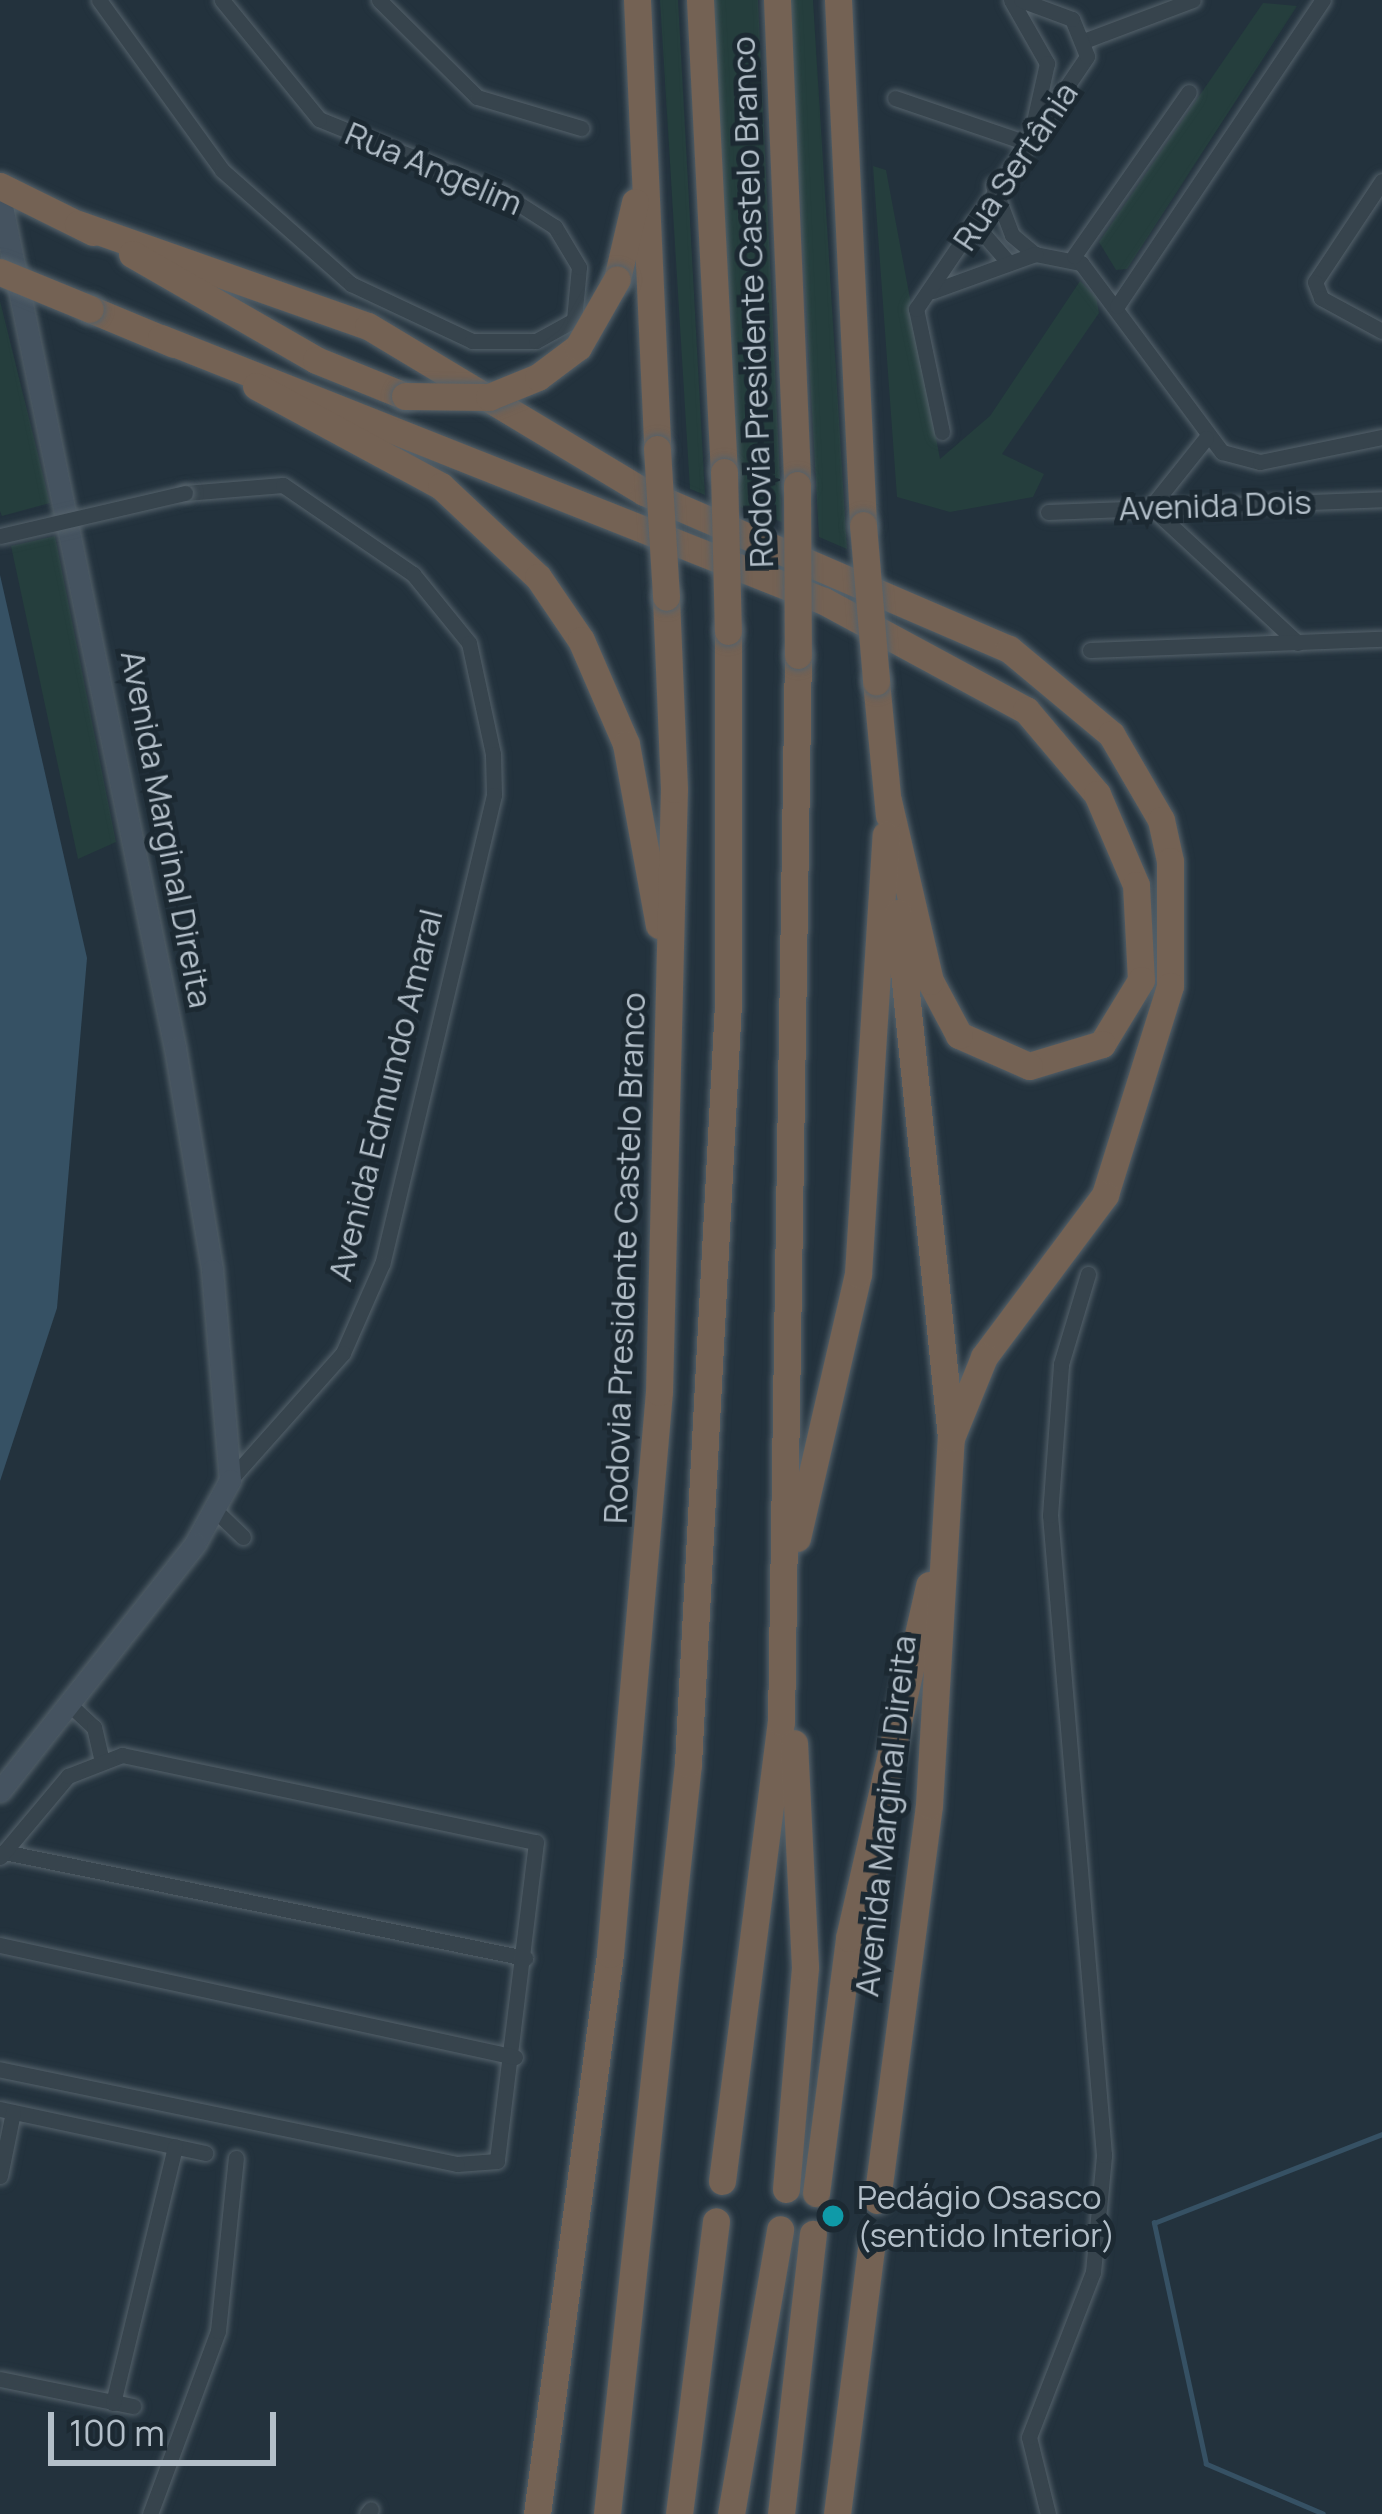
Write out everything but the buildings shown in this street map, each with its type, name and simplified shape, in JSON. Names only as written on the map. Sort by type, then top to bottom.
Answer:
[{"type":"highway","name":"Rodovia Presidente Castelo Branco","points":[[537,2514],[638,1686],[672,1018],[666,597],[637,0]]},
{"type":"highway","name":"Rodovia Presidente Castelo Branco","points":[[608,2514],[688,1764],[728,1004],[724,472],[700,0]]},
{"type":"highway","name":"Rodovia Presidente Castelo Branco","points":[[722,2181],[772,1831],[785,1590],[798,655],[797,485],[777,0]]},
{"type":"highway","points":[[827,0],[876,681],[951,1438]]},
{"type":"highway","points":[[838,0],[842,169]]},
{"type":"highway","points":[[0,186],[316,360],[405,396],[489,397],[538,377],[578,347],[617,279],[642,85]]},
{"type":"highway","points":[[69,220],[386,334],[644,492],[1010,649],[1111,734],[1170,860],[1170,986],[1105,1195],[984,1357],[951,1438]]},
{"type":"highway","points":[[0,272],[824,602],[1027,710],[1097,794],[1136,885],[1141,980],[1102,1044],[1029,1066],[959,1035],[930,981],[888,801]]},
{"type":"highway","points":[[152,334],[418,472],[538,577],[581,640],[626,744],[672,1018]]},
{"type":"highway","points":[[786,2189],[806,1922],[785,1590],[858,1274],[888,801]]},
{"type":"highway","name":"Avenida Marginal Direita","points":[[877,2200],[928,1805],[951,1438]]},
{"type":"highway","points":[[816,2193],[849,1938],[947,1505]]},
{"type":"highway","points":[[679,2514],[716,2222]]},
{"type":"highway","points":[[731,2514],[780,2229]]},
{"type":"highway","points":[[781,2514],[813,2234]]},
{"type":"highway","points":[[837,2514],[872,2241]]},
{"type":"main road","name":"Avenida Marginal Direita","points":[[0,197],[175,1048],[212,1270],[230,1480]]},
{"type":"main road","name":"Avenida Edmundo Amaral","points":[[0,1791],[217,1511],[230,1480]]},
{"type":"street","name":"Rua Angelim","points":[[99,0],[222,170],[351,284],[445,335],[536,341],[574,320],[581,299],[579,267],[556,226],[502,193],[319,119],[222,0]]},
{"type":"street","points":[[380,0],[477,97],[581,128]]},
{"type":"street","points":[[895,98],[1028,135],[1047,63],[1011,0]]},
{"type":"street","name":"Rua Sertânia","points":[[1021,0],[1072,19],[1089,39]]},
{"type":"street","name":"Rua Sertânia","points":[[1089,39],[1193,0]]},
{"type":"street","points":[[1117,306],[1311,8],[1323,0]]},
{"type":"street","name":"Rua Sertânia","points":[[932,291],[993,185],[1080,71],[1089,39]]},
{"type":"street","points":[[1074,256],[1189,92]]},
{"type":"street","points":[[1382,181],[1316,282],[1361,321],[1382,331]]},
{"type":"street","points":[[993,185],[1003,224],[1035,254]]},
{"type":"street","points":[[974,222],[1008,262]]},
{"type":"street","points":[[942,432],[916,319],[932,291],[1035,254],[1074,256],[1117,306],[1206,438],[1239,461],[1360,446],[1382,448]]},
{"type":"street","points":[[1361,321],[1382,311]]},
{"type":"street","points":[[1360,446],[1382,436]]},
{"type":"street","points":[[1206,438],[1151,507],[1298,644]]},
{"type":"street","name":"Avenida Edmundo Amaral","points":[[0,536],[185,493],[283,485],[413,574],[469,643],[493,754],[494,795],[382,1264],[343,1353],[230,1480]]},
{"type":"street","name":"Avenida Dois","points":[[1048,512],[1382,499]]},
{"type":"street","points":[[1090,650],[1382,639]]},
{"type":"street","points":[[1048,2514],[1029,2438],[1093,2272],[1104,2155],[1050,1514],[1061,1364],[1088,1274]]},
{"type":"street","points":[[217,1511],[243,1537]]},
{"type":"street","points":[[69,1704],[94,1727],[101,1757]]},
{"type":"street","points":[[0,2069],[483,2167],[506,2146],[525,1958],[536,1842],[101,1757],[68,1776],[2,1854],[525,1958]]},
{"type":"street","points":[[0,1946],[515,2057]]},
{"type":"street","points":[[0,2176],[6,2110],[206,2153]]},
{"type":"street","points":[[113,2403],[175,2146]]},
{"type":"street","points":[[150,2514],[218,2331],[236,2158]]},
{"type":"street","points":[[0,2379],[133,2406]]},
{"type":"green space","points":[[660,0],[678,0],[705,495],[690,489]]},
{"type":"green space","points":[[712,0],[758,0],[782,522],[740,507]]},
{"type":"green space","points":[[789,0],[813,0],[847,549],[819,537]]},
{"type":"green space","points":[[1263,3],[1297,6],[1127,269],[1116,270],[1099,242]]},
{"type":"green space","points":[[873,166],[886,170],[940,459],[990,416],[1080,281],[1096,297],[1099,313],[1002,454],[1044,474],[1033,497],[950,512],[897,497]]},
{"type":"green space","points":[[0,301],[50,503],[2,516],[0,511]]},
{"type":"green space","points":[[55,536],[116,842],[78,859],[11,546]]},
{"type":"water","points":[[0,575],[87,958],[57,1308],[0,1481]]},
{"type":"waterway","points":[[1323,2514],[1206,2464],[1154,2223],[1382,2134]]},
{"type":"place","name":"Pedágio Osasco (sentido Interior)","points":[[833,2216]]}]
